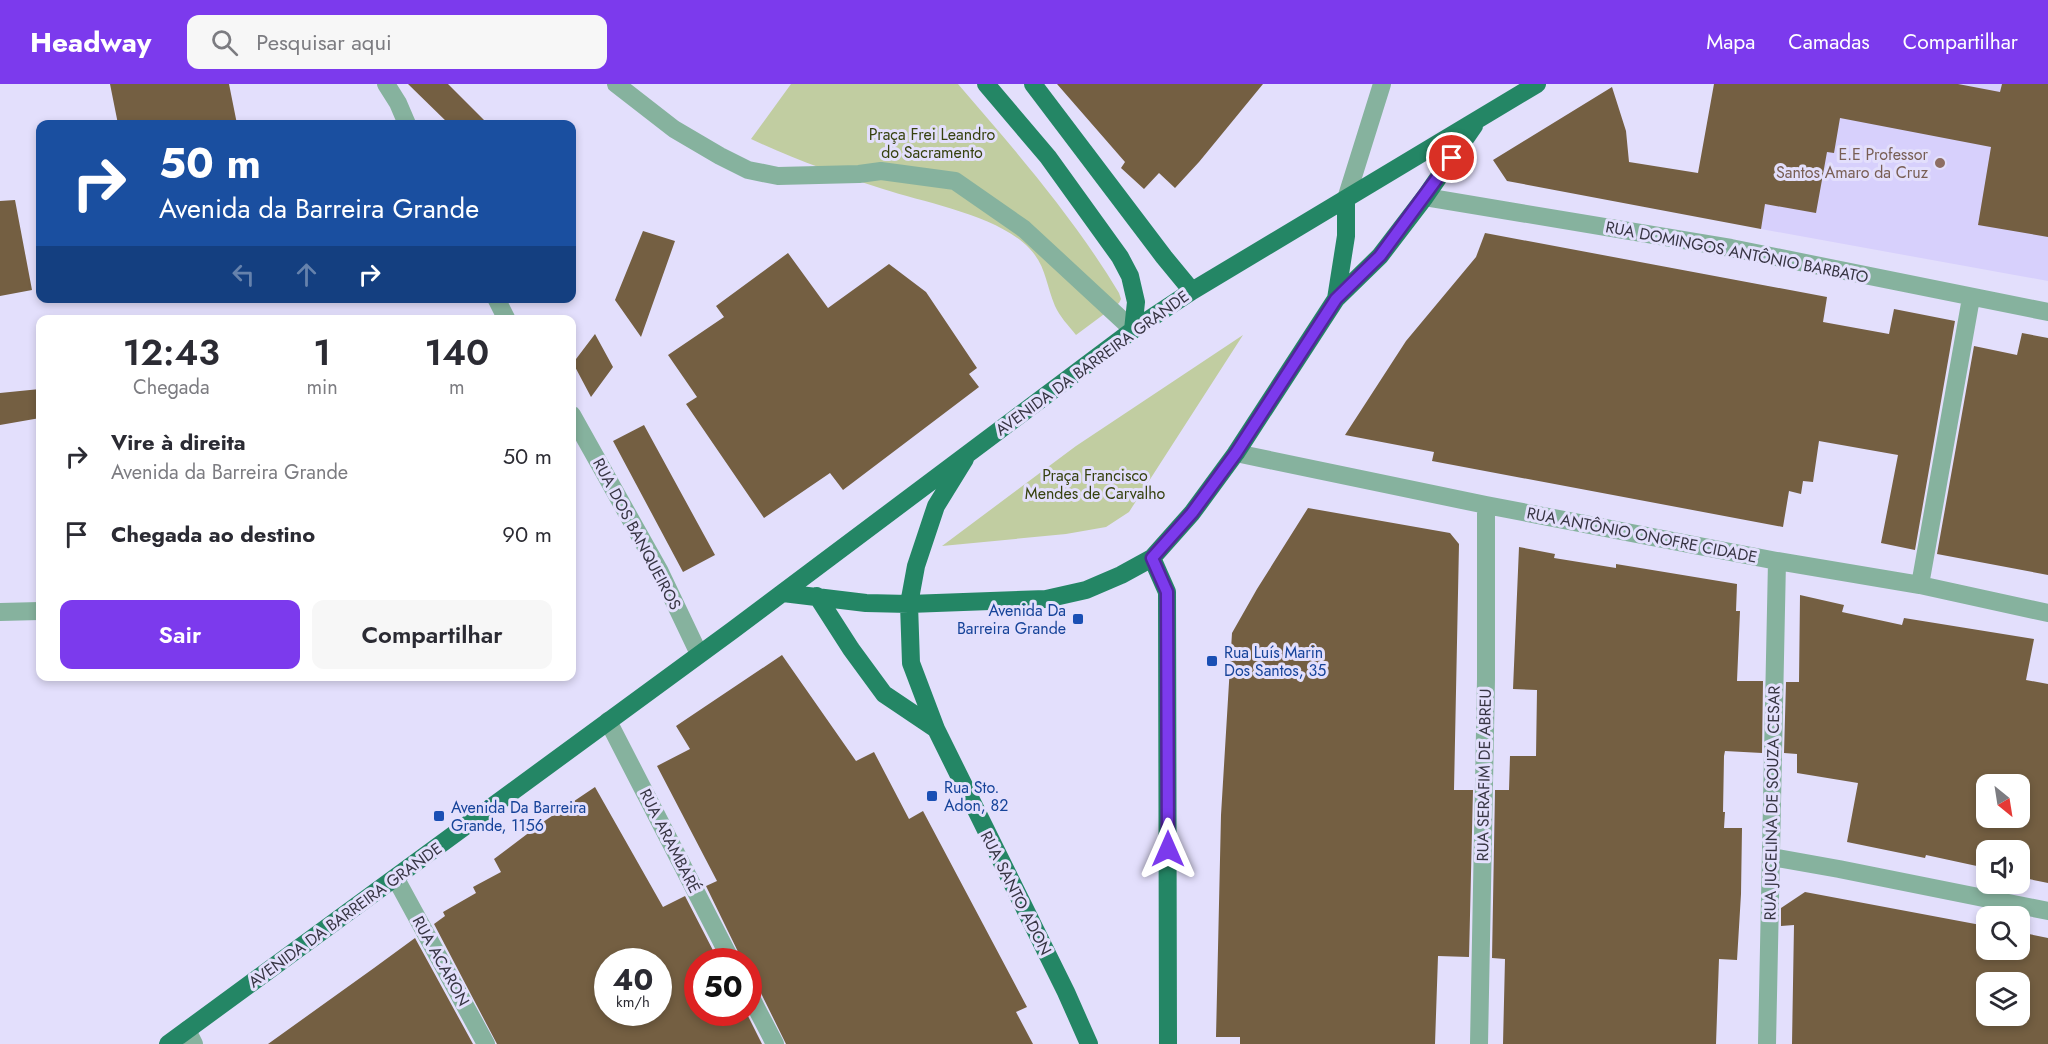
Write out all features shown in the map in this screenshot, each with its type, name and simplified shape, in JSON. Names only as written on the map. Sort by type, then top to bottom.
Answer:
[{"type":"main road","points":[[986,84],[1048,157],[1120,257],[1130,276],[1136,302],[1133,330]]},
{"type":"main road","points":[[1033,84],[1192,291]]},
{"type":"main road","name":"AVENIDA DA BARREIRA GRANDE","points":[[168,1044],[190,1037],[396,879],[783,593],[1133,330],[1192,291],[1537,84]]},
{"type":"main road","name":"AVENIDA DA BARREIRA GRANDE","points":[[783,593],[866,603],[909,604],[1046,599],[1086,590],[1152,558],[1192,513],[1236,453],[1336,299],[1380,256],[1479,119]]},
{"type":"main road","points":[[1336,299],[1346,236],[1346,199]]},
{"type":"main road","name":"RUA SANTO ADON","points":[[971,450],[936,506],[916,566],[909,604],[911,663],[936,729],[1066,992],[1089,1044]]},
{"type":"main road","points":[[1152,558],[1167,592],[1168,1044]]},
{"type":"main road","points":[[817,596],[851,649],[884,694],[936,729]]},
{"type":"street","points":[[386,84],[398,103],[404,120]]},
{"type":"street","points":[[616,84],[674,129],[748,170],[778,176],[859,174],[881,171],[955,181],[1024,228],[1133,330]]},
{"type":"street","points":[[1346,199],[1382,84]]},
{"type":"street","name":"RUA DOMINGOS ANTÔNIO BARBATO","points":[[1425,196],[1731,248],[2048,312]]},
{"type":"street","points":[[1920,585],[1971,298]]},
{"type":"street","name":"RUA DOS BANQUEIROS","points":[[576,422],[660,572],[699,654]]},
{"type":"street","name":"RUA ANTÔNIO ONOFRE CIDADE","points":[[1236,453],[1486,505],[1777,561],[1920,585],[2048,613]]},
{"type":"street","name":"RUA SERAFIM DE ABREU","points":[[1479,1044],[1486,679],[1486,505]]},
{"type":"street","name":"RUA JUCELINA DE SOUZA CESAR","points":[[1767,1044],[1777,561]]},
{"type":"street","points":[[0,612],[36,611]]},
{"type":"street","name":"RUA ARAMBARÉ","points":[[608,722],[725,948]]},
{"type":"street","points":[[1771,857],[2048,911]]},
{"type":"street","name":"RUA ACARON","points":[[396,879],[486,1044]]},
{"type":"street","points":[[762,1019],[775,1044]]},
{"type":"shaded area","name":"E.E Professor Santos Amaro da Cruz","points":[[1827,84],[2048,84],[2048,281],[1761,229],[1716,195]]},
{"type":"green space","name":"Praça Frei Leandro do Sacramento","points":[[791,84],[958,84],[1022,159],[1083,238],[1119,293],[1121,299],[1119,303],[1076,335],[1055,306],[1035,255],[1015,237],[999,227],[960,211],[849,178],[751,139]]},
{"type":"green space","name":"Praça Francisco Mendes de Carvalho","points":[[1243,335],[1129,512],[1106,527],[1066,534],[942,546],[1076,446]]},
{"type":"building","points":[[110,84],[229,84],[236,120],[117,120]]},
{"type":"building","points":[[408,84],[448,84],[484,120],[445,120]]},
{"type":"building","points":[[1057,84],[1263,84],[1175,188],[1159,173],[1144,189],[1121,168],[1125,162]]},
{"type":"building","points":[[1714,84],[1958,84],[2000,92],[2002,84],[2048,84],[2048,237],[1978,225],[1991,147],[1840,118],[1834,153],[1827,152],[1816,213],[1765,204],[1761,229],[1507,181],[1493,160],[1612,87],[1626,131],[1629,162],[1698,173]]},
{"type":"building","points":[[15,200],[32,290],[0,296],[0,201]]},
{"type":"building","points":[[643,231],[675,241],[641,337],[615,300]]},
{"type":"building","points":[[1485,233],[1827,297],[1823,322],[1889,334],[1894,309],[1955,321],[1915,550],[1881,543],[1898,455],[1819,441],[1813,482],[1803,481],[1801,494],[1789,491],[1783,527],[1432,461],[1434,452],[1345,435],[1406,341],[1476,257]]},
{"type":"building","points":[[788,253],[828,308],[889,264],[926,292],[977,368],[969,374],[979,387],[843,490],[830,473],[764,518],[686,404],[697,397],[668,355],[724,317],[716,306]]},
{"type":"building","points":[[2022,333],[2048,338],[2048,575],[1937,554],[1974,346],[2017,355]]},
{"type":"building","points":[[595,334],[613,367],[591,397],[576,369],[576,359]]},
{"type":"building","points":[[36,389],[36,419],[0,425],[0,393]]},
{"type":"building","points":[[644,425],[715,555],[683,572],[613,441]]},
{"type":"building","points":[[1308,508],[1450,533],[1459,544],[1454,790],[1473,790],[1469,957],[1438,956],[1435,1044],[1240,1044],[1240,1037],[1216,1037],[1221,815],[1232,633]]},
{"type":"building","points":[[1519,547],[1555,554],[1554,558],[1616,568],[1616,564],[1737,584],[1736,611],[1740,611],[1737,681],[1763,681],[1762,753],[1725,751],[1724,756],[1724,828],[1742,828],[1741,894],[1737,960],[1719,959],[1716,1044],[1503,1044],[1505,959],[1492,958],[1495,790],[1509,790],[1510,756],[1536,756],[1537,690],[1513,689]]},
{"type":"building","points":[[1800,595],[1844,605],[1842,612],[1902,625],[1904,618],[2034,639],[2026,680],[2048,684],[2048,883],[2030,879],[2030,840],[1976,840],[1976,866],[1847,842],[1858,783],[1797,773],[1797,754],[1784,753],[1786,682],[1799,682]]},
{"type":"building","points":[[782,655],[856,761],[874,752],[909,819],[923,811],[1027,1007],[1016,1012],[1033,1044],[786,1044],[762,995],[762,948],[736,948],[706,886],[717,881],[657,766],[690,749],[676,726]]},
{"type":"building","points":[[595,787],[663,907],[685,896],[712,948],[684,948],[684,1026],[753,1026],[762,1044],[497,1044],[434,924],[445,916],[443,912],[476,893],[473,887],[501,872],[494,859]]},
{"type":"building","points":[[1805,892],[1976,924],[1976,960],[2030,960],[2030,934],[2048,938],[2048,1044],[1792,1044],[1794,925],[1781,926],[1781,908]]},
{"type":"building","points":[[415,938],[473,1044],[268,1044],[374,968]]},
{"type":"place","name":"E.E Professor Santos Amaro da Cruz","points":[[1940,163]]},
{"type":"place","name":"Avenida Da Barreira Grande","points":[[1078,619]]},
{"type":"place","name":"Rua Luís Marin Dos Santos, 35","points":[[1212,661]]},
{"type":"place","name":"Rua Sto. Adon, 82","points":[[932,796]]},
{"type":"place","name":"Avenida Da Barreira Grande, 1156","points":[[439,816]]},
{"type":"route","points":[[1168,849],[1167,592],[1152,558],[1192,513],[1236,453],[1336,299],[1380,256],[1452,158]]}]
